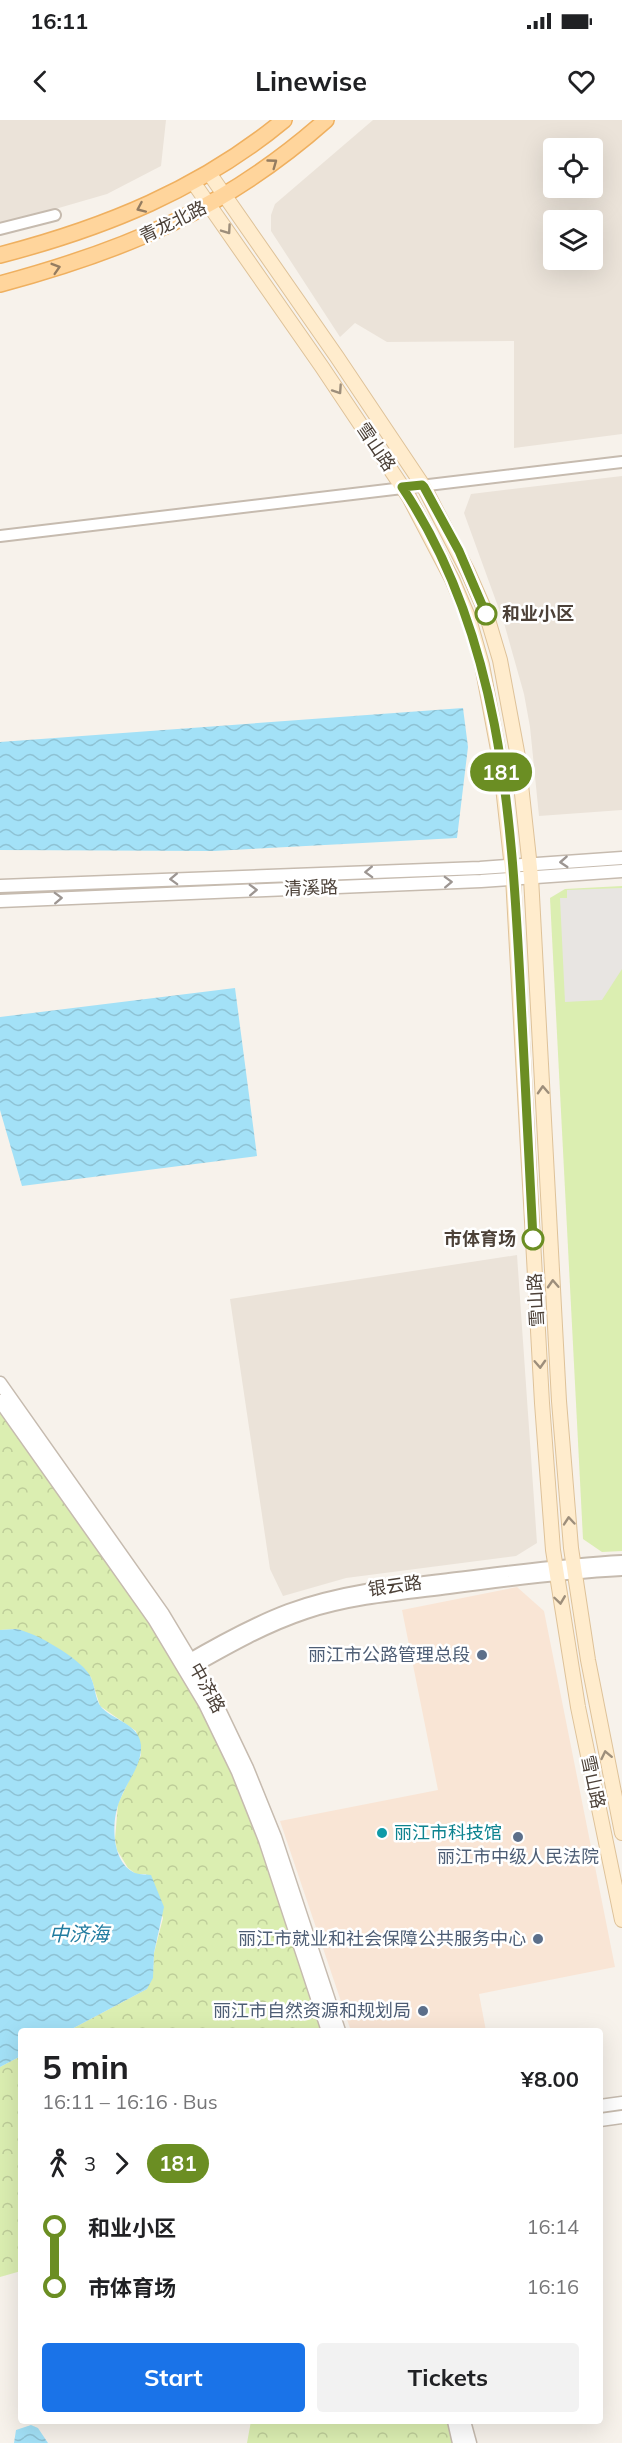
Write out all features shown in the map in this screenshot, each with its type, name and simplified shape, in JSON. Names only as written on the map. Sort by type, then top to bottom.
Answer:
[{"type":"main road","name":"青龙北路","points":[[0,255],[61,238],[126,215],[209,173],[284,120]]},
{"type":"main road","name":"青龙北路","points":[[0,284],[70,264],[125,244],[209,205],[273,164],[326,120]]},
{"type":"main road","name":"雪山路","points":[[209,173],[337,357],[422,485],[468,572],[493,637],[512,718],[531,871],[560,1401],[574,1569],[594,1693],[622,1833]]},
{"type":"main road","name":"雪山路","points":[[193,182],[322,367],[402,487],[442,559],[469,619],[476,642],[496,732],[513,872],[542,1403],[556,1571],[578,1707],[622,1920]]},
{"type":"street","points":[[0,229],[55,215]]},
{"type":"street","points":[[422,485],[448,477],[622,454]]},
{"type":"street","points":[[0,536],[622,462]]},
{"type":"street","name":"清溪路","points":[[531,871],[622,858]]},
{"type":"street","name":"清溪路","points":[[0,901],[531,871],[622,871]]},
{"type":"street","name":"清溪路","points":[[0,886],[513,872]]},
{"type":"street","name":"中济路","points":[[0,1383],[149,1595],[228,1749],[280,1883],[327,2028]]},
{"type":"street","name":"中济路","points":[[0,1401],[148,1610],[233,1737],[261,1802],[290,1880],[338,2028]]},
{"type":"street","name":"银云路","points":[[186,1667],[250,1626],[288,1610],[324,1599],[372,1588],[556,1571],[622,1561]]},
{"type":"street","name":"银云路","points":[[574,1569],[622,1570]]},
{"type":"street","points":[[603,2106],[622,2103]]},
{"type":"street","points":[[603,2120],[622,2117]]},
{"type":"street","points":[[455,2424],[459,2443]]},
{"type":"street","points":[[465,2424],[470,2443]]},
{"type":"shaded area","points":[[0,120],[166,120],[161,166],[107,194],[0,225]]},
{"type":"shaded area","points":[[373,120],[622,120],[622,434],[514,448],[514,341],[387,342],[355,323],[340,337],[271,231],[271,215],[275,204]]},
{"type":"shaded area","points":[[622,476],[622,810],[539,816],[530,727],[524,694],[504,623],[464,513],[471,494]]},
{"type":"shaded area","points":[[622,888],[622,969],[602,1000],[565,1002],[560,898],[567,898],[567,890]]},
{"type":"shaded area","points":[[517,1255],[537,1543],[516,1556],[346,1578],[283,1596],[270,1569],[230,1299]]},
{"type":"shaded area","points":[[517,1587],[544,1611],[615,1967],[479,1994],[485,2028],[350,2028],[280,1821],[438,1790],[402,1610]]},
{"type":"green space","points":[[622,886],[622,1551],[602,1552],[583,1539],[550,898],[565,889]]},
{"type":"green space","points":[[0,1406],[147,1615],[191,1688],[251,1814],[323,2028],[74,2028],[147,1989],[153,1973],[154,1953],[163,1918],[146,1874],[136,1874],[128,1868],[117,1850],[115,1839],[118,1804],[141,1755],[136,1731],[100,1706],[91,1677],[16,1629],[0,1630]]},
{"type":"green space","points":[[18,2058],[18,2272],[0,2277],[0,2067]]},
{"type":"green space","points":[[250,2424],[450,2424],[454,2443],[247,2443]]},
{"type":"water","points":[[463,708],[468,747],[457,838],[213,851],[0,850],[0,742]]},
{"type":"water","points":[[235,988],[257,1156],[22,1186],[0,1110],[0,1017]]},
{"type":"water","name":"中济海","points":[[0,1630],[24,1631],[45,1640],[67,1654],[89,1674],[102,1708],[136,1732],[141,1745],[141,1753],[117,1808],[115,1839],[120,1858],[126,1866],[135,1873],[151,1875],[164,1907],[154,1953],[153,1978],[147,1989],[74,2028],[18,2028],[18,2058],[0,2067]]},
{"type":"water","points":[[31,2425],[38,2428],[48,2443],[14,2443],[16,2430]]},
{"type":"bus line","name":"181","points":[[486,614],[459,551],[424,487],[422,485],[402,487],[421,517],[469,619],[492,710],[504,788],[517,922],[533,1239]]},
{"type":"place","name":"和业小区","points":[[486,614]]},
{"type":"place","name":"市体育场","points":[[533,1239]]},
{"type":"place","name":"丽江市公路管理总段","points":[[482,1655]]},
{"type":"place","name":"丽江市科技馆","points":[[382,1833]]},
{"type":"place","name":"丽江市中级人民法院","points":[[518,1837]]},
{"type":"place","name":"丽江市就业和社会保障公共服务中心","points":[[538,1939]]},
{"type":"place","name":"丽江市自然资源和规划局","points":[[423,2011]]}]
